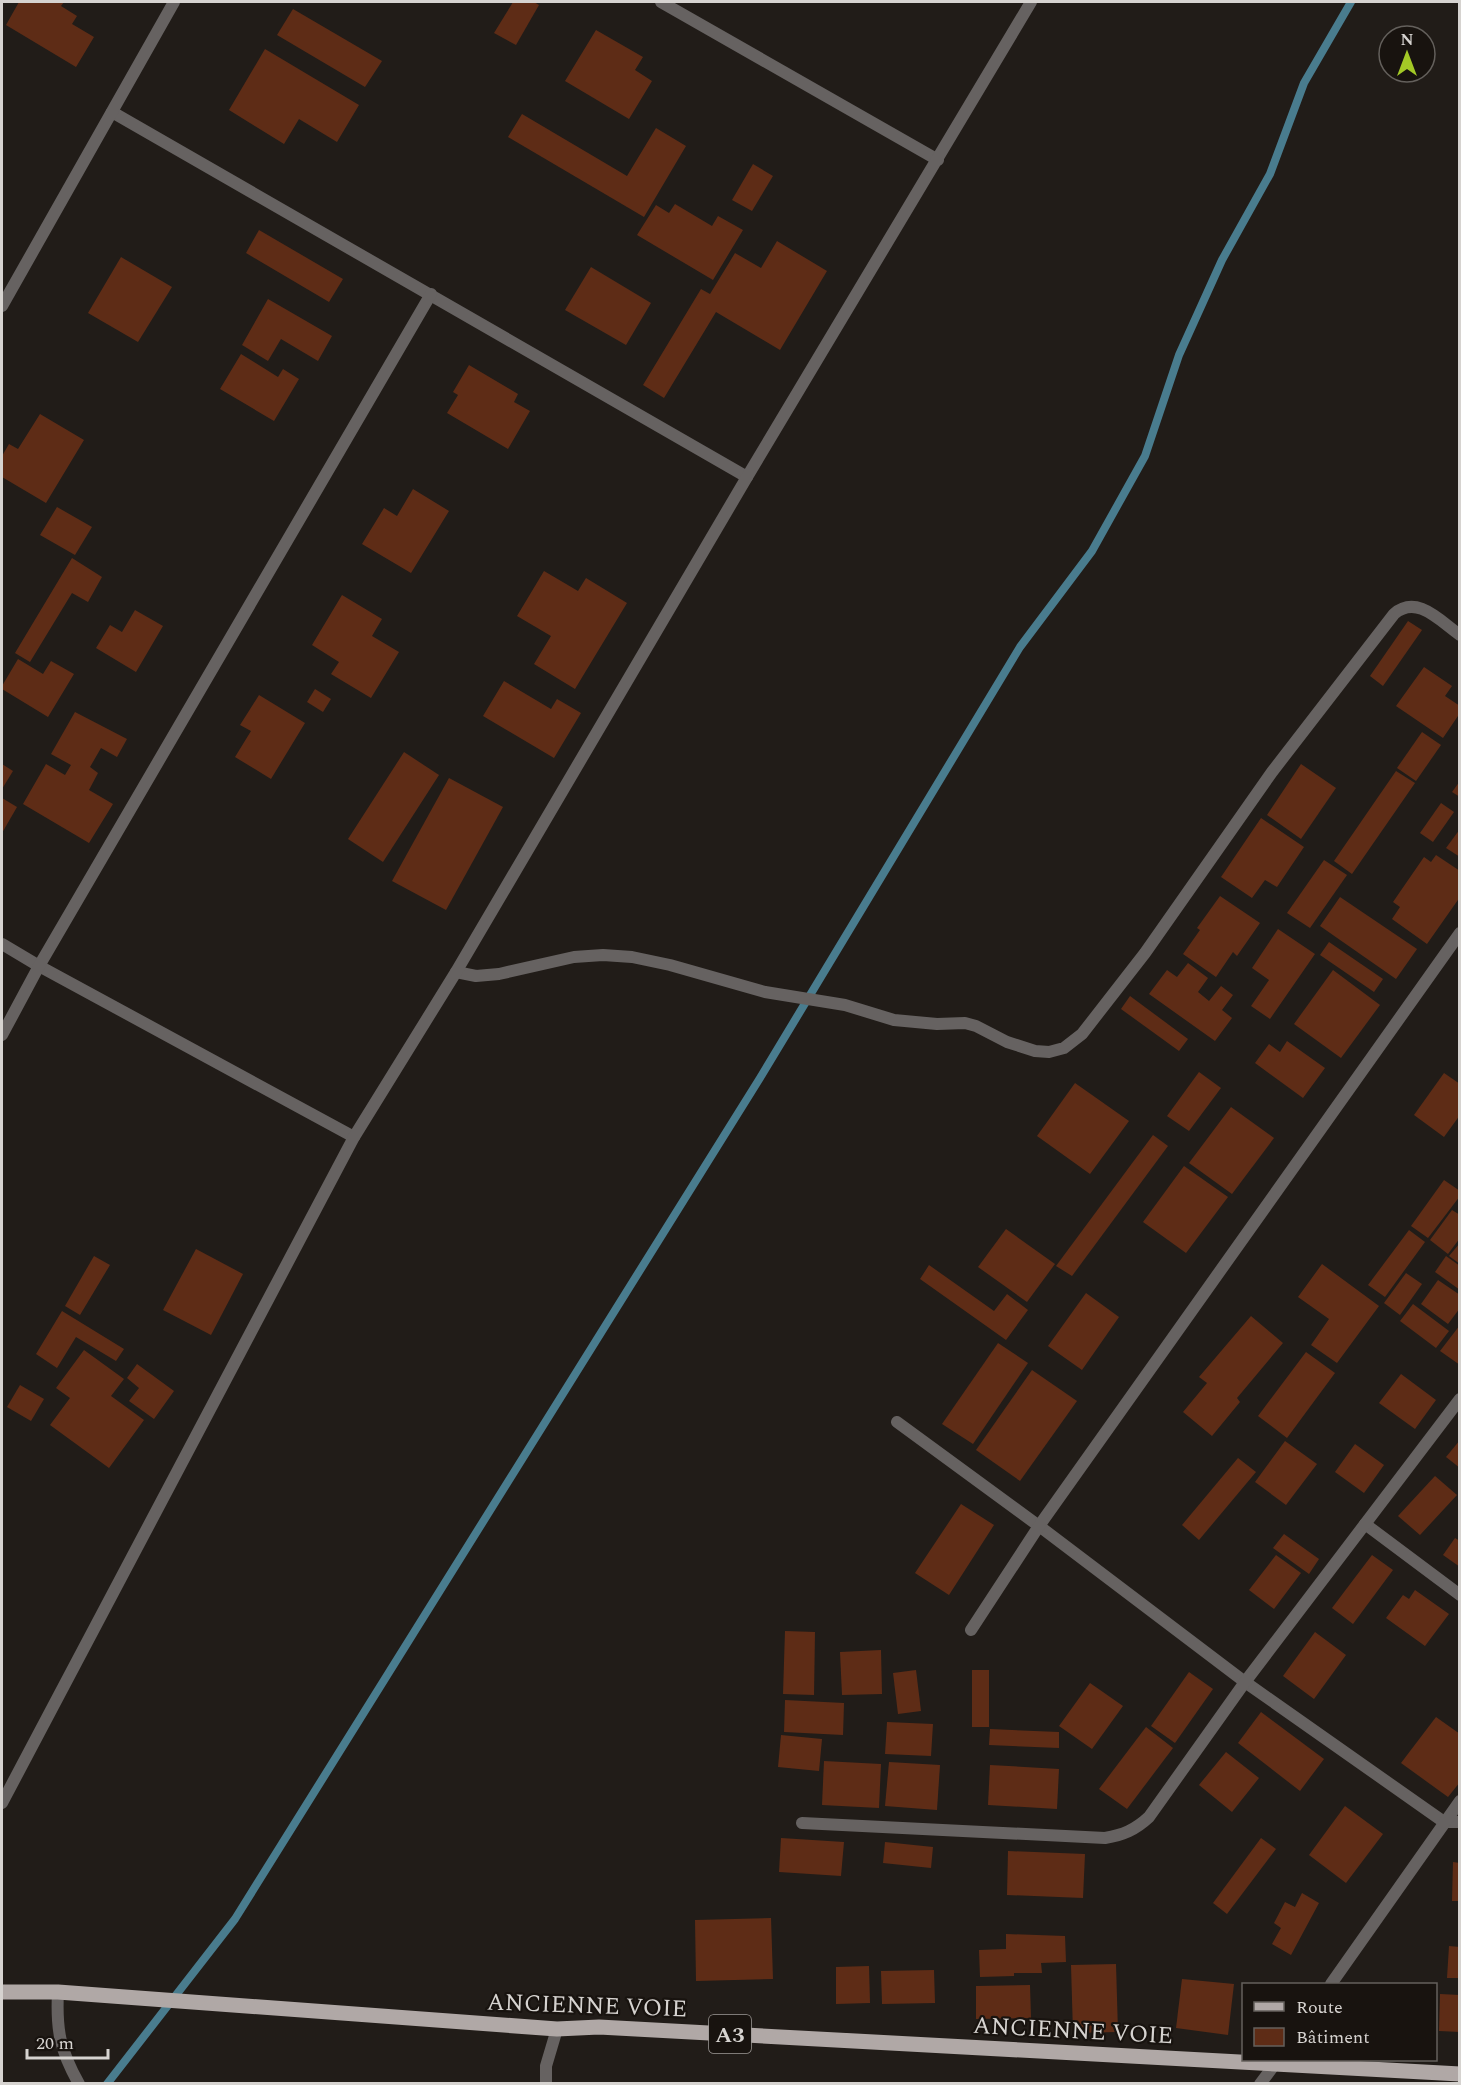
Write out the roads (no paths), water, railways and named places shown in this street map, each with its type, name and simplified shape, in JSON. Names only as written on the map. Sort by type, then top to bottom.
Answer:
[{"type":"main road","name":"ANCIENNE VOIE","points":[[2,1992],[58,1992],[557,2029],[599,2028],[1242,2059]]},
{"type":"main road","name":"ANCIENNE VOIE","points":[[1277,2061],[1460,2074]]},
{"type":"street","points":[[2,306],[174,2]]},
{"type":"street","points":[[661,2],[938,160]]},
{"type":"street","points":[[2,1803],[354,1137],[456,972],[747,477],[1031,2]]},
{"type":"street","points":[[112,112],[747,477]]},
{"type":"street","points":[[2,1035],[39,966],[431,294]]},
{"type":"street","points":[[456,972],[476,976],[499,974],[574,957],[603,955],[632,957],[670,965],[765,992],[844,1005],[894,1020],[938,1024],[965,1023],[976,1026],[1007,1042],[1035,1051],[1049,1052],[1064,1048],[1082,1034],[1145,953],[1272,772],[1394,614],[1402,608],[1419,607],[1460,635]]},
{"type":"street","points":[[971,1629],[1039,1526],[1460,933]]},
{"type":"street","points":[[2,944],[354,1137]]},
{"type":"street","points":[[802,1823],[1105,1838],[1134,1830],[1149,1817],[1245,1682],[1460,1399]]},
{"type":"street","points":[[897,1422],[1245,1682],[1444,1822],[1460,1822]]},
{"type":"street","points":[[1365,1524],[1460,1595]]},
{"type":"street","points":[[1331,1983],[1460,1801]]},
{"type":"street","points":[[58,1992],[57,2023],[63,2052],[79,2084]]},
{"type":"street","points":[[546,2084],[546,2066],[557,2029]]},
{"type":"street","points":[[1260,2084],[1277,2061]]},
{"type":"waterway","points":[[107,2084],[235,1919],[760,1078],[1020,647],[1092,551],[1145,456],[1179,355],[1222,260],[1270,174],[1304,83],[1351,2]]}]
